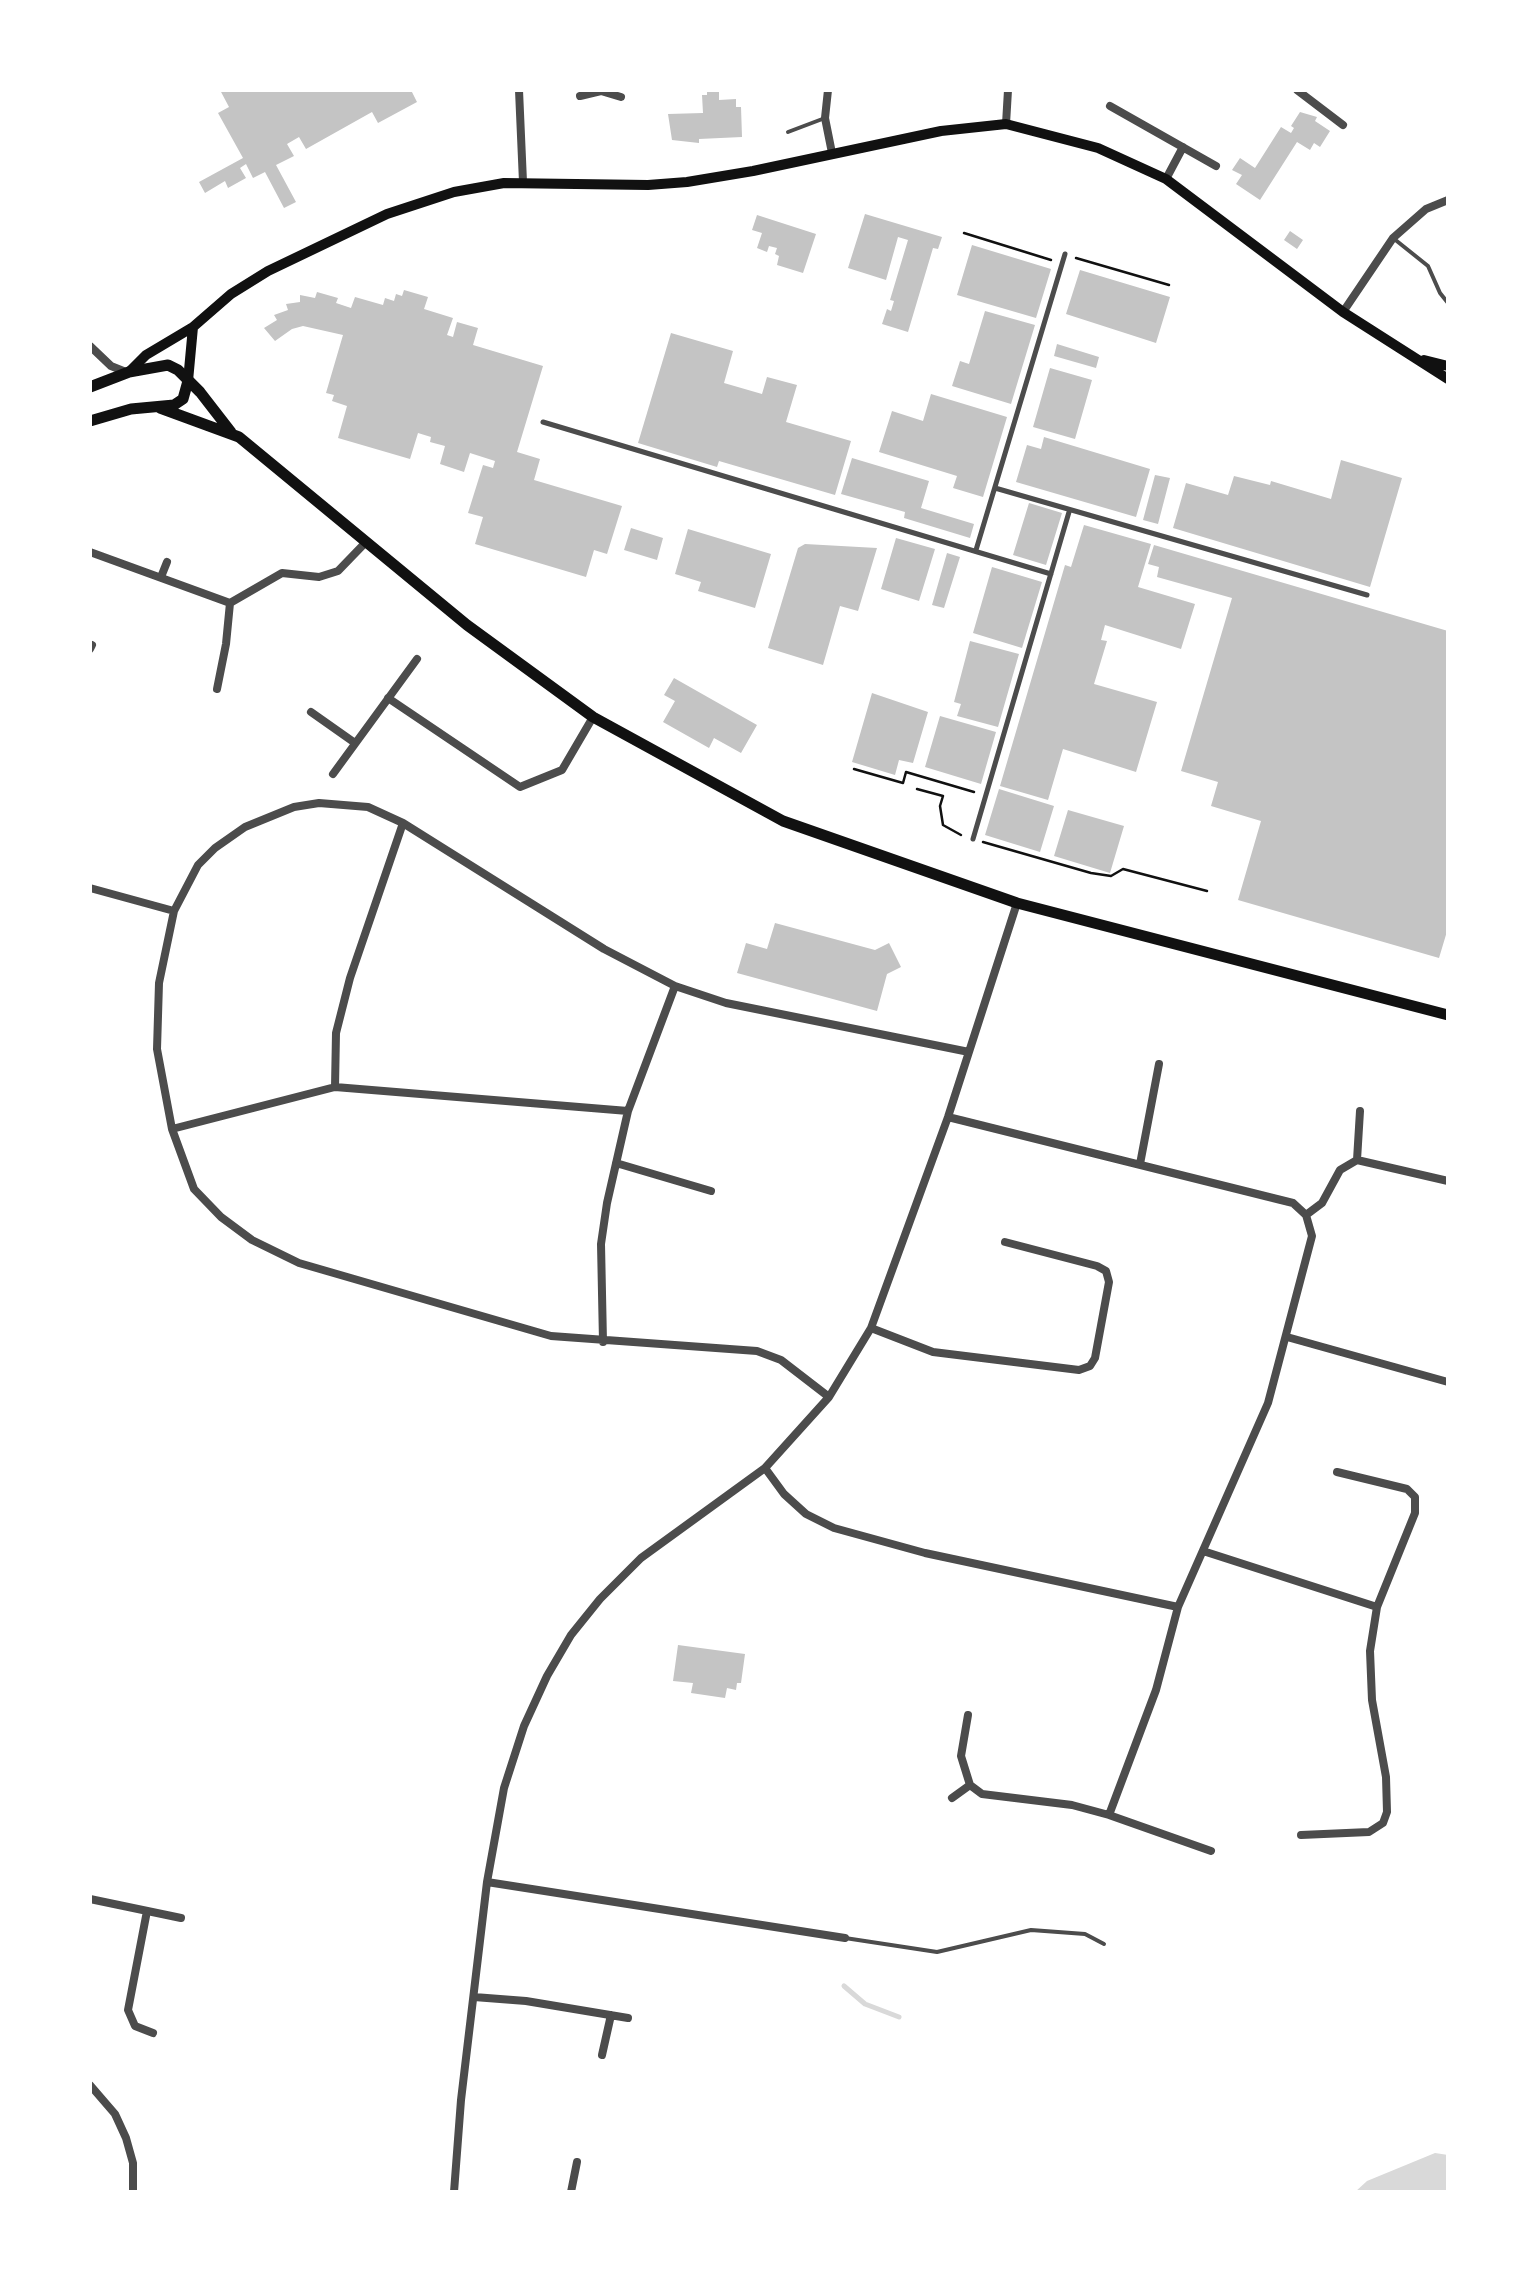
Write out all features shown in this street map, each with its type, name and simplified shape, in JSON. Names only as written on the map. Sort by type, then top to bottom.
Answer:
[{"type":"main road","points":[[129,372],[146,355],[193,327],[230,294],[268,271],[387,214],[454,192],[524,182],[687,182],[940,131],[1006,124],[1098,148],[1166,179],[1343,312],[1448,379]]},
{"type":"main road","points":[[90,421],[131,410],[160,408],[183,399],[193,327]]},
{"type":"main road","points":[[1418,359],[1448,366]]},
{"type":"main road","points":[[90,387],[129,372],[168,365],[178,370],[223,418],[231,432],[467,624],[593,716],[783,821],[1016,904],[1448,1015]]},
{"type":"main road","points":[[160,408],[231,432]]},
{"type":"street","points":[[519,90],[524,182]]},
{"type":"street","points":[[828,90],[824,118],[832,153]]},
{"type":"street","points":[[1006,124],[1008,90]]},
{"type":"street","points":[[1296,90],[1343,125]]},
{"type":"street","points":[[580,96],[601,91],[621,96]]},
{"type":"street","points":[[1110,106],[1216,166]]},
{"type":"street","points":[[1166,179],[1183,147]]},
{"type":"street","points":[[1343,312],[1393,238],[1426,209],[1448,200]]},
{"type":"street","points":[[976,550],[1065,254]]},
{"type":"street","points":[[90,346],[111,366],[129,372]]},
{"type":"street","points":[[543,422],[1050,574]]},
{"type":"street","points":[[996,488],[1368,595]]},
{"type":"street","points":[[973,839],[1070,512]]},
{"type":"street","points":[[230,604],[282,573],[320,577],[338,571],[366,542]]},
{"type":"street","points":[[90,552],[230,604]]},
{"type":"street","points":[[161,578],[167,562]]},
{"type":"street","points":[[216,689],[230,604]]},
{"type":"street","points":[[333,774],[417,659]]},
{"type":"street","points":[[388,698],[520,787],[562,770],[593,716]]},
{"type":"street","points":[[311,712],[355,743]]},
{"type":"street","points":[[829,1398],[780,1360],[756,1352],[551,1336],[300,1263],[252,1240],[221,1217],[194,1189],[172,1129],[157,1049],[159,983],[174,911],[184,888],[215,848],[246,827],[294,807],[368,807],[403,823],[604,949],[675,986],[726,1003],[969,1052]]},
{"type":"street","points":[[335,1086],[336,1032],[350,978],[403,823]]},
{"type":"street","points":[[90,888],[174,911]]},
{"type":"street","points":[[454,2192],[487,1882],[504,1788],[524,1726],[570,1635],[600,1599],[641,1558],[764,1468],[829,1398],[871,1328],[948,1117],[1016,904]]},
{"type":"street","points":[[603,1342],[601,1244],[616,1163],[628,1111],[675,986]]},
{"type":"street","points":[[1140,1164],[1159,1064]]},
{"type":"street","points":[[172,1129],[335,1086],[628,1111]]},
{"type":"street","points":[[1357,1160],[1360,1111]]},
{"type":"street","points":[[948,1117],[1293,1203],[1306,1215],[1312,1236],[1268,1403],[1178,1607],[1156,1690],[1109,1815]]},
{"type":"street","points":[[1306,1215],[1322,1203],[1340,1170],[1357,1160],[1448,1181]]},
{"type":"street","points":[[616,1163],[711,1191]]},
{"type":"street","points":[[871,1328],[933,1352],[1079,1370],[1090,1366],[1095,1358],[1109,1282],[1106,1272],[1097,1266],[1004,1242]]},
{"type":"street","points":[[1287,1337],[1448,1382]]},
{"type":"street","points":[[764,1468],[806,1514],[834,1528],[925,1553],[1178,1607]]},
{"type":"street","points":[[1301,1834],[1370,1832],[1384,1823],[1387,1812],[1386,1777],[1369,1672],[1376,1607],[1414,1514],[1415,1497],[1407,1489],[1336,1472]]},
{"type":"street","points":[[1203,1551],[1376,1607]]},
{"type":"street","points":[[968,1714],[961,1756],[970,1786],[982,1794],[1036,1799],[1109,1815],[1211,1851]]},
{"type":"street","points":[[952,1798],[970,1786]]},
{"type":"street","points":[[487,1882],[845,1938]]},
{"type":"street","points":[[90,1898],[181,1918]]},
{"type":"street","points":[[147,1911],[128,2010],[135,2026],[153,2033]]},
{"type":"street","points":[[474,1997],[526,2001],[628,2018]]},
{"type":"street","points":[[602,2055],[611,2015]]},
{"type":"street","points":[[90,2085],[116,2114],[126,2138],[133,2192]]},
{"type":"street","points":[[571,2192],[577,2162]]},
{"type":"lane","points":[[788,132],[824,118]]},
{"type":"lane","points":[[1393,238],[1428,266],[1448,302]]},
{"type":"lane","points":[[845,1938],[937,1952],[1032,1930],[1086,1934],[1104,1944]]},
{"type":"path","points":[[964,233],[1062,263]]},
{"type":"path","points":[[1065,254],[1169,284]]},
{"type":"path","points":[[854,769],[903,783],[906,772],[986,795]]},
{"type":"path","points":[[917,789],[943,796],[943,826],[973,839]]},
{"type":"path","points":[[982,841],[1091,872],[1111,876],[1123,869],[1207,891]]},
{"type":"shaded area","points":[[1435,2153],[1448,2155],[1448,2192],[1355,2192],[1367,2181]]},
{"type":"building","points":[[220,90],[411,90],[417,102],[378,123],[372,112],[306,149],[299,137],[287,144],[294,156],[276,165],[296,202],[284,208],[265,172],[253,178],[246,164],[240,168],[246,178],[228,188],[225,181],[205,193],[199,182],[243,158],[218,113],[229,107]]},
{"type":"building","points":[[707,90],[719,90],[719,100],[736,99],[736,107],[741,107],[742,137],[699,139],[699,143],[672,140],[668,114],[703,113],[702,95],[707,95]]},
{"type":"building","points":[[1300,112],[1317,117],[1315,121],[1330,131],[1320,147],[1314,143],[1310,150],[1297,142],[1260,200],[1236,184],[1242,175],[1232,170],[1240,158],[1255,168],[1281,127],[1291,133]]},
{"type":"building","points":[[865,214],[942,237],[938,249],[933,248],[908,332],[882,324],[887,309],[891,311],[894,301],[890,300],[908,240],[898,237],[886,280],[848,268]]},
{"type":"building","points":[[757,215],[816,234],[803,273],[777,265],[777,248],[769,246],[767,252],[757,248],[762,233],[752,230]]},
{"type":"building","points":[[1290,231],[1303,240],[1297,249],[1284,240]]},
{"type":"building","points":[[972,245],[1051,269],[1036,318],[957,295]]},
{"type":"building","points":[[1080,270],[1170,297],[1156,343],[1066,314]]},
{"type":"building","points":[[404,290],[428,297],[424,309],[453,318],[447,335],[453,337],[457,322],[478,328],[473,345],[543,366],[517,452],[540,459],[534,480],[622,506],[607,554],[594,550],[586,577],[475,544],[483,517],[468,513],[483,465],[493,468],[495,461],[470,453],[464,472],[440,464],[445,446],[418,433],[410,459],[338,438],[347,406],[332,401],[334,395],[326,393],[343,335],[303,326],[275,341],[264,328],[277,320],[274,315],[288,310],[286,304],[300,302],[300,295],[315,298],[317,292],[338,298],[336,303],[351,308],[355,297],[383,305],[385,298],[394,301],[396,294],[402,296]]},
{"type":"building","points":[[985,311],[1035,325],[1011,404],[952,386],[960,361],[969,364]]},
{"type":"building","points":[[671,333],[733,351],[724,383],[762,394],[767,377],[797,385],[786,422],[851,441],[835,495],[719,461],[717,467],[638,443]]},
{"type":"building","points":[[1057,344],[1099,357],[1096,368],[1054,356]]},
{"type":"building","points":[[1050,368],[1092,380],[1075,439],[1033,427]]},
{"type":"building","points":[[931,394],[1007,417],[983,497],[953,488],[957,476],[879,452],[892,411],[923,421]]},
{"type":"building","points":[[1044,437],[1150,469],[1136,517],[1016,482],[1027,445],[1041,449]]},
{"type":"building","points":[[852,458],[929,481],[921,508],[974,524],[970,538],[904,518],[905,512],[841,494]]},
{"type":"building","points":[[1341,460],[1402,478],[1370,587],[1173,528],[1186,483],[1228,495],[1234,476],[1270,485],[1271,481],[1331,499]]},
{"type":"building","points":[[1155,475],[1170,478],[1158,524],[1143,520]]},
{"type":"building","points":[[1029,503],[1062,513],[1046,565],[1013,555]]},
{"type":"building","points":[[1084,525],[1151,544],[1138,587],[1195,604],[1181,649],[1105,625],[1101,640],[1107,641],[1094,684],[1157,702],[1136,772],[1063,749],[1048,800],[1000,786],[1065,565],[1071,567]]},
{"type":"building","points":[[631,528],[663,538],[657,560],[624,550]]},
{"type":"building","points":[[688,529],[771,554],[755,608],[698,591],[701,582],[675,574]]},
{"type":"building","points":[[896,538],[935,549],[919,601],[881,589]]},
{"type":"building","points":[[805,544],[877,548],[858,611],[840,606],[823,665],[768,648],[798,548]]},
{"type":"building","points":[[1154,545],[1448,631],[1448,928],[1439,958],[1238,900],[1261,821],[1211,806],[1218,782],[1181,771],[1232,598],[1157,577],[1159,567],[1148,564]]},
{"type":"building","points":[[947,553],[960,557],[944,608],[932,605]]},
{"type":"building","points":[[992,567],[1042,582],[1022,648],[973,633]]},
{"type":"building","points":[[970,641],[1019,654],[998,727],[957,716],[961,704],[954,702]]},
{"type":"building","points":[[674,678],[757,725],[741,753],[714,738],[709,748],[663,722],[675,701],[664,695]]},
{"type":"building","points":[[872,693],[928,712],[913,763],[899,760],[895,775],[852,762]]},
{"type":"building","points":[[940,716],[996,732],[981,784],[925,767]]},
{"type":"building","points":[[999,789],[1054,806],[1040,852],[985,835]]},
{"type":"building","points":[[1068,810],[1124,826],[1110,873],[1054,856]]},
{"type":"building","points":[[775,923],[875,950],[889,943],[901,967],[887,974],[877,1011],[737,973],[746,943],[767,949]]},
{"type":"building","points":[[678,1645],[745,1654],[741,1683],[737,1683],[736,1690],[727,1688],[725,1698],[691,1693],[693,1683],[673,1681]]},
{"type":"waterway","points":[[844,1986],[865,2004],[899,2017]]}]
